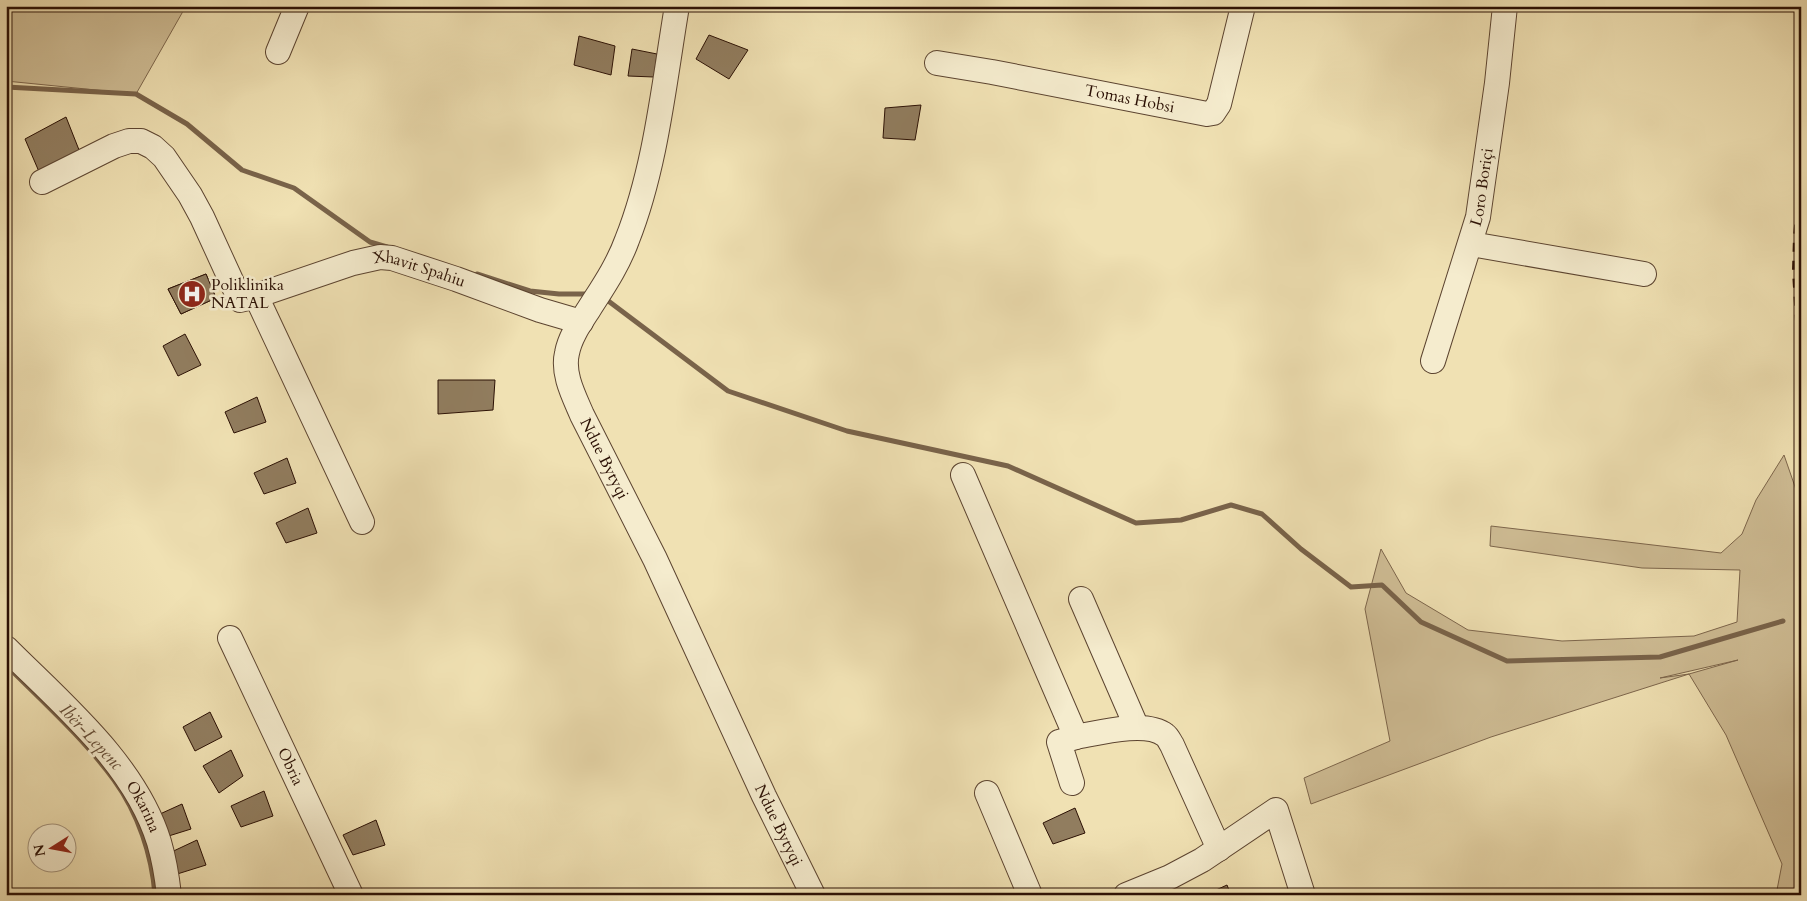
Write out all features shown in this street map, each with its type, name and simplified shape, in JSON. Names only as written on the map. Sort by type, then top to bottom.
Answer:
[{"type":"street","points":[[278,52],[297,6]]},
{"type":"street","name":"Ndue Bytyqi","points":[[677,6],[662,98],[640,202],[628,240],[616,266],[570,341],[566,356],[567,372],[572,391],[582,415],[655,559],[764,796],[813,895]]},
{"type":"street","name":"Tomas Hobsi","points":[[937,63],[1207,114],[1213,113],[1219,104],[1244,6]]},
{"type":"street","name":"Loro Boriçi","points":[[1433,362],[1478,217],[1497,83],[1505,6]]},
{"type":"street","name":"Xhavit Spahiu","points":[[42,182],[114,146],[129,141],[141,141],[153,147],[164,157],[190,195],[240,300],[353,263],[380,257],[392,258],[456,278],[540,310],[581,322]]},
{"type":"street","points":[[1471,244],[1644,274]]},
{"type":"street","points":[[256,296],[362,522]]},
{"type":"street","points":[[963,475],[1076,737]]},
{"type":"street","points":[[1081,599],[1137,728]]},
{"type":"street","name":"Obria","points":[[230,638],[351,895]]},
{"type":"street","name":"Okarina","points":[[6,648],[112,757],[131,785],[159,841],[166,868],[169,895]]},
{"type":"street","points":[[1072,783],[1059,742],[1076,737],[1137,728],[1154,730],[1165,735],[1172,744],[1219,848]]},
{"type":"street","points":[[986,793],[1030,895]]},
{"type":"street","points":[[1126,895],[1170,877],[1219,848],[1276,810],[1303,895]]},
{"type":"shaded area","points":[[6,6],[186,6],[136,94],[6,81]]},
{"type":"shaded area","points":[[1784,455],[1801,504],[1801,895],[1776,895],[1782,864],[1726,735],[1689,674],[1491,737],[1311,804],[1304,778],[1390,741],[1365,609],[1381,549],[1406,593],[1468,630],[1562,641],[1694,636],[1737,622],[1740,570],[1642,568],[1490,546],[1491,526],[1721,553],[1742,534],[1756,500]],"holes":[[[1738,660],[1689,674],[1660,678]]]},
{"type":"building","points":[[709,35],[748,50],[729,79],[696,59]]},
{"type":"building","points":[[579,36],[615,46],[611,75],[574,65]]},
{"type":"building","points":[[632,49],[657,54],[654,77],[628,76]]},
{"type":"building","points":[[921,105],[915,140],[883,138],[885,108]]},
{"type":"building","points":[[66,117],[83,160],[43,181],[25,139]]},
{"type":"building","name":"Poliklinika NATAL","points":[[206,274],[216,298],[181,314],[168,289]]},
{"type":"building","name":"Poliklinika NATAL","points":[[206,274],[216,298],[181,314],[168,289]]},
{"type":"building","points":[[185,334],[201,365],[178,376],[163,346]]},
{"type":"building","points":[[438,380],[495,380],[493,410],[438,414]]},
{"type":"building","points":[[257,397],[266,422],[234,433],[225,412]]},
{"type":"building","points":[[287,458],[296,483],[264,494],[254,473]]},
{"type":"building","points":[[308,508],[317,533],[286,543],[276,523]]},
{"type":"building","points":[[210,712],[222,737],[195,751],[183,727]]},
{"type":"building","points":[[231,750],[243,776],[219,793],[203,766]]},
{"type":"building","points":[[264,791],[273,816],[241,827],[231,806]]},
{"type":"building","points":[[182,804],[191,829],[159,839],[149,819]]},
{"type":"building","points":[[1075,808],[1085,833],[1053,844],[1043,823]]},
{"type":"building","points":[[376,820],[385,845],[353,855],[343,835]]},
{"type":"building","points":[[197,840],[206,865],[174,875],[165,855]]},
{"type":"building","points":[[1227,885],[1231,895],[1205,895]]},
{"type":"waterway","points":[[6,87],[136,94],[187,124],[242,170],[294,188],[370,242],[387,247]]},
{"type":"waterway","points":[[477,274],[530,291],[587,294]]},
{"type":"waterway","points":[[607,300],[728,391],[847,431],[1008,466],[1136,523],[1181,520],[1231,505],[1262,514],[1301,549],[1351,587],[1382,585],[1421,622],[1507,661],[1660,657],[1783,621]]},
{"type":"waterway","name":"Ibër-Lepenc","points":[[6,665],[76,735],[123,793],[137,820],[147,850],[155,895]]},
{"type":"railway","points":[[1801,171],[1794,271],[1801,388]]},
{"type":"place","name":"Poliklinika NATAL","points":[[192,294]]}]
